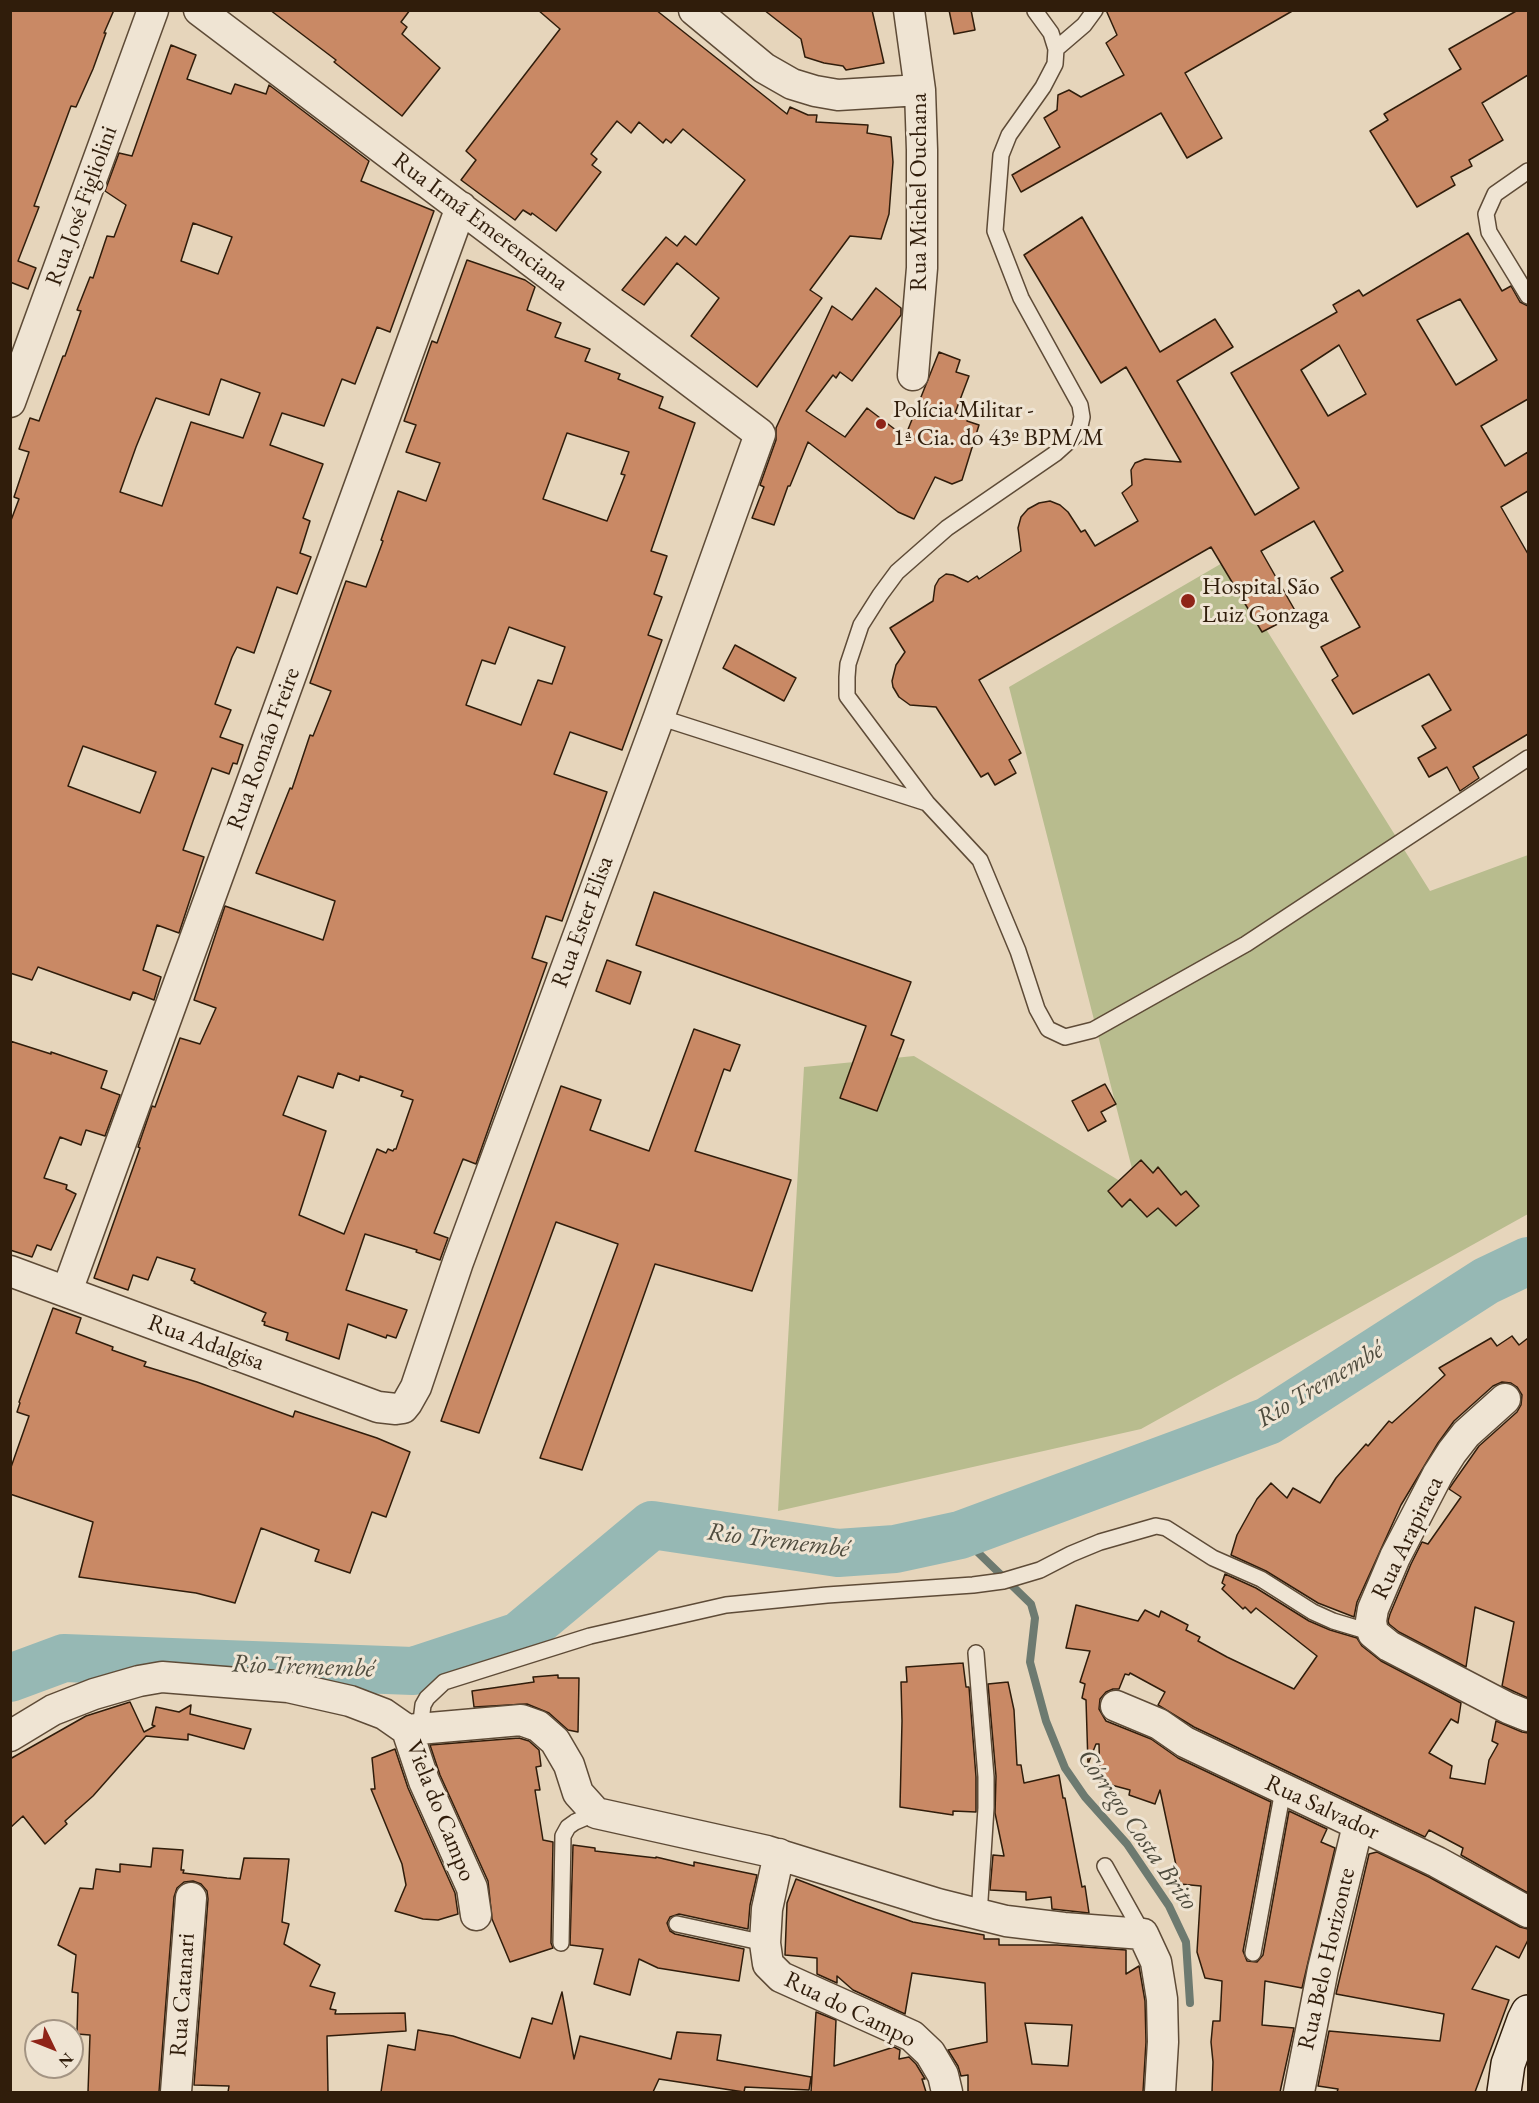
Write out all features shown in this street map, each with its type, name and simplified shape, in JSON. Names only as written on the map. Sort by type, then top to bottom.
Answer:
[{"type":"street","name":"Rua José Figliolini","points":[[10,402],[153,10]]},
{"type":"street","name":"Rua Irmã Emerenciana","points":[[199,10],[760,434]]},
{"type":"street","points":[[694,10],[764,68],[792,84],[838,95],[920,90]]},
{"type":"street","name":"Rua Michel Ouchana","points":[[909,10],[920,90],[922,150],[921,268],[913,375]]},
{"type":"street","name":"Rua Romão Freire","points":[[67,1291],[460,207]]},
{"type":"street","name":"Rua Ester Elisa","points":[[403,1408],[416,1387],[458,1262],[659,717],[760,434]]},
{"type":"street","name":"Rua Adalgisa","points":[[10,1271],[378,1407],[389,1410],[403,1408]]},
{"type":"street","name":"Rua Arapiraca","points":[[1505,1399],[1466,1434],[1438,1474],[1395,1557],[1373,1609],[1371,1621],[1373,1633],[1408,1658],[1528,1716]]},
{"type":"street","points":[[10,1736],[53,1710],[94,1694],[162,1677],[288,1687],[350,1701],[384,1714],[414,1730]]},
{"type":"street","name":"Rua Salvador","points":[[1116,1706],[1159,1724],[1185,1742],[1437,1862],[1528,1912]]},
{"type":"street","name":"Viela do Campo","points":[[476,1915],[472,1888],[424,1780],[414,1730],[521,1720],[538,1726],[555,1741],[569,1765],[579,1793],[596,1813]]},
{"type":"street","points":[[596,1813],[779,1854],[938,1904],[1006,1921],[1143,1934],[1156,1962],[1162,1999],[1163,2042],[1160,2092]]},
{"type":"street","name":"Rua Belo Horizonte","points":[[1299,2092],[1323,1969],[1358,1826]]},
{"type":"street","name":"Rua do Campo","points":[[779,1854],[767,1908],[765,1943],[768,1964],[781,1977],[912,2036],[930,2053],[943,2075],[947,2092]]},
{"type":"street","name":"Rua Catanari","points":[[176,2092],[191,1898]]},
{"type":"street","points":[[1504,2092],[1508,2064],[1528,2012]]},
{"type":"lane","points":[[1056,49],[1084,25],[1095,10]]},
{"type":"lane","points":[[1035,11],[1051,33],[1056,49],[1055,64],[1043,87],[1009,135],[1001,155],[995,231],[1021,298],[1080,405],[1082,417],[1080,426],[1076,435],[1056,453],[947,528],[897,572],[861,625],[848,664],[847,696],[927,803],[980,860],[1018,951],[1037,1009],[1048,1029],[1065,1037],[1093,1030],[1246,944],[1528,758]]},
{"type":"lane","points":[[1528,171],[1495,194],[1486,214],[1489,232],[1528,296]]},
{"type":"lane","points":[[659,717],[927,803]]},
{"type":"lane","points":[[414,1730],[427,1698],[444,1682],[590,1636],[726,1605],[1003,1581],[1040,1570],[1100,1542],[1156,1527],[1166,1528],[1213,1558],[1261,1579],[1313,1612],[1333,1621],[1373,1633]]},
{"type":"lane","points":[[976,1653],[986,1777],[979,1915]]},
{"type":"lane","points":[[1253,1953],[1283,1790]]},
{"type":"lane","points":[[561,1943],[564,1836],[568,1827],[596,1813]]},
{"type":"lane","points":[[1105,1866],[1143,1934]]},
{"type":"lane","points":[[677,1924],[765,1943]]},
{"type":"green space","points":[[1224,562],[1430,891],[1528,855],[1528,1214],[1141,1429],[778,1511],[804,1067],[914,1056],[1138,1192],[1009,687]]},
{"type":"building","points":[[10,10],[114,10],[93,69],[76,107],[71,106],[34,206],[39,207],[18,261],[36,268],[28,289],[10,282]]},
{"type":"building","points":[[270,10],[410,10],[401,22],[407,27],[402,34],[440,68],[402,116],[334,62],[336,60]]},
{"type":"building","points":[[538,10],[656,10],[787,114],[790,107],[808,115],[817,115],[816,122],[868,125],[867,133],[891,137],[893,162],[889,214],[881,239],[850,236],[810,290],[822,298],[757,387],[691,336],[719,298],[677,263],[644,305],[622,290],[666,237],[677,246],[685,236],[696,245],[745,180],[683,129],[671,143],[666,139],[663,143],[639,122],[631,133],[617,121],[591,154],[597,159],[592,165],[601,172],[556,231],[532,213],[531,215],[523,210],[515,220],[461,180],[476,160],[466,151],[560,29]]},
{"type":"building","points":[[764,10],[872,10],[884,63],[846,70],[843,66],[805,57],[801,39]]},
{"type":"building","points":[[949,10],[971,10],[975,30],[954,34]]},
{"type":"building","points":[[1106,10],[1294,10],[1185,73],[1222,138],[1187,158],[1161,113],[1021,192],[1012,175],[1060,147],[1044,118],[1057,110],[1058,95],[1069,90],[1081,97],[1124,75],[1106,43],[1117,35]]},
{"type":"building","points":[[1518,10],[1528,10],[1528,75],[1482,103],[1503,140],[1469,160],[1472,166],[1451,177],[1455,185],[1417,207],[1370,131],[1388,120],[1384,114],[1461,69],[1449,49]]},
{"type":"building","points":[[171,45],[196,55],[187,79],[231,94],[235,84],[266,94],[269,85],[369,161],[361,181],[434,211],[390,332],[377,327],[355,384],[342,379],[324,426],[282,413],[270,445],[323,464],[303,518],[310,521],[300,553],[311,557],[297,594],[277,587],[254,653],[237,647],[215,704],[231,710],[220,737],[243,745],[237,764],[233,763],[229,774],[212,768],[193,821],[183,850],[204,857],[179,933],[157,925],[143,970],[161,977],[154,1000],[133,992],[130,1000],[38,967],[32,980],[10,973],[10,523],[19,499],[14,497],[29,452],[19,449],[30,418],[39,421],[81,311],[77,310],[90,277],[93,278],[107,236],[114,237],[126,205],[105,191],[119,153],[132,156]],"holes":[[[193,223],[232,237],[218,274],[181,261]],[[221,379],[260,393],[243,438],[191,422],[162,506],[120,492],[156,398],[209,415]],[[83,746],[156,772],[140,813],[68,786]]]},
{"type":"building","points":[[1082,217],[1160,352],[1215,319],[1233,347],[1177,381],[1255,515],[1299,488],[1231,373],[1337,312],[1333,305],[1359,290],[1363,296],[1468,233],[1502,291],[1511,286],[1520,302],[1528,306],[1528,399],[1481,426],[1505,466],[1528,452],[1528,491],[1501,507],[1528,554],[1528,734],[1473,767],[1479,778],[1460,791],[1447,767],[1429,777],[1418,758],[1436,748],[1422,726],[1451,710],[1429,674],[1353,714],[1332,680],[1338,676],[1321,647],[1360,627],[1331,578],[1343,571],[1314,521],[1261,551],[1297,614],[1262,632],[1211,547],[979,680],[1021,753],[1009,760],[1016,773],[995,785],[988,773],[981,777],[936,707],[910,705],[899,697],[892,681],[896,665],[905,652],[890,628],[933,601],[935,586],[946,574],[968,582],[977,576],[979,579],[1021,551],[1018,528],[1021,517],[1028,509],[1039,503],[1050,501],[1060,505],[1068,512],[1081,532],[1085,530],[1095,546],[1138,521],[1122,493],[1132,485],[1131,470],[1135,463],[1145,459],[1181,462],[1126,367],[1101,383],[1024,255]],"holes":[[[1460,299],[1497,360],[1456,385],[1417,320]],[[1339,345],[1366,394],[1328,416],[1301,370]]]},
{"type":"building","points":[[467,260],[525,280],[535,287],[527,310],[561,323],[555,337],[590,349],[585,361],[620,374],[618,379],[663,397],[659,408],[695,423],[651,551],[667,556],[654,594],[662,597],[648,635],[662,640],[622,750],[570,732],[554,774],[607,792],[562,921],[546,916],[532,958],[547,963],[476,1164],[463,1159],[434,1233],[448,1238],[440,1260],[416,1252],[417,1250],[365,1234],[346,1290],[407,1310],[396,1338],[387,1335],[386,1338],[348,1324],[339,1359],[286,1340],[288,1333],[264,1325],[265,1322],[262,1321],[266,1313],[194,1283],[191,1280],[195,1269],[157,1257],[148,1280],[133,1275],[128,1290],[94,1278],[140,1148],[138,1147],[152,1106],[155,1107],[180,1038],[200,1044],[216,1008],[194,1000],[225,906],[323,940],[335,901],[256,873],[290,788],[292,789],[310,735],[313,736],[331,691],[310,683],[346,581],[366,587],[398,491],[426,501],[440,463],[406,452],[416,425],[404,421],[432,341],[437,343]],"holes":[[[567,433],[629,452],[621,474],[625,475],[607,521],[543,499]],[[509,627],[565,647],[552,684],[538,680],[521,725],[466,705],[482,660],[495,664]],[[338,1073],[359,1081],[360,1076],[403,1091],[401,1096],[413,1100],[396,1149],[393,1151],[388,1149],[386,1153],[377,1149],[344,1234],[299,1215],[326,1131],[283,1115],[298,1076],[333,1088]]]},
{"type":"building","points":[[876,288],[901,308],[901,315],[852,381],[840,372],[836,378],[833,375],[806,411],[845,437],[867,408],[905,437],[939,352],[960,360],[956,372],[969,376],[955,413],[969,416],[967,421],[979,425],[962,480],[952,484],[935,477],[914,519],[898,512],[808,442],[790,486],[788,486],[774,525],[752,518],[764,487],[760,485],[776,440],[776,428],[832,306],[852,320]]},
{"type":"building","points":[[735,645],[796,678],[784,701],[723,668]]},
{"type":"building","points":[[654,892],[911,982],[891,1035],[904,1040],[877,1111],[840,1098],[866,1026],[636,945]]},
{"type":"building","points":[[607,960],[641,972],[630,1004],[596,991]]},
{"type":"building","points":[[694,1029],[740,1045],[730,1071],[724,1069],[695,1151],[791,1180],[752,1291],[655,1264],[582,1470],[540,1458],[618,1244],[556,1222],[479,1433],[441,1421],[561,1086],[601,1100],[590,1130],[649,1151]]},
{"type":"building","points":[[10,1041],[107,1071],[101,1088],[120,1095],[105,1136],[86,1130],[81,1145],[60,1137],[44,1178],[67,1185],[66,1189],[76,1194],[51,1250],[37,1245],[32,1257],[10,1250]]},
{"type":"building","points":[[1105,1084],[1116,1104],[1101,1112],[1106,1121],[1088,1131],[1072,1101]]},
{"type":"building","points":[[1141,1160],[1153,1173],[1158,1167],[1181,1195],[1186,1191],[1199,1206],[1176,1226],[1158,1208],[1147,1217],[1130,1199],[1122,1207],[1108,1191]]},
{"type":"building","points":[[53,1308],[81,1318],[76,1333],[113,1347],[112,1350],[146,1362],[144,1366],[197,1382],[293,1417],[295,1411],[377,1438],[410,1452],[386,1517],[372,1512],[350,1573],[315,1561],[319,1550],[261,1528],[235,1603],[196,1593],[79,1577],[93,1522],[10,1494],[10,1470],[29,1416],[17,1412],[19,1402]]},
{"type":"building","points":[[1512,1336],[1519,1345],[1528,1338],[1528,1698],[1502,1686],[1514,1622],[1475,1607],[1466,1667],[1399,1632],[1388,1621],[1422,1542],[1428,1544],[1461,1497],[1449,1489],[1479,1446],[1517,1412],[1521,1405],[1522,1395],[1511,1383],[1502,1382],[1493,1386],[1454,1421],[1438,1443],[1401,1505],[1357,1602],[1354,1617],[1318,1603],[1266,1571],[1231,1555],[1237,1535],[1257,1499],[1271,1483],[1287,1498],[1293,1488],[1320,1503],[1336,1478],[1366,1444],[1368,1446],[1389,1421],[1392,1423],[1445,1375],[1439,1368],[1491,1338],[1497,1346]]},
{"type":"building","points":[[1225,1574],[1256,1588],[1309,1621],[1357,1638],[1362,1646],[1381,1661],[1461,1703],[1458,1723],[1451,1719],[1429,1753],[1452,1766],[1450,1778],[1485,1784],[1489,1760],[1498,1744],[1492,1741],[1496,1721],[1528,1733],[1528,1893],[1461,1855],[1463,1848],[1429,1830],[1425,1837],[1194,1727],[1158,1705],[1165,1692],[1130,1673],[1125,1674],[1119,1689],[1106,1692],[1100,1699],[1099,1709],[1106,1721],[1151,1739],[1178,1758],[1271,1802],[1243,1951],[1247,1961],[1257,1962],[1263,1955],[1289,1811],[1327,1829],[1321,1842],[1335,1848],[1302,1988],[1265,1981],[1262,2025],[1294,2028],[1280,2092],[1212,2092],[1211,2042],[1213,2021],[1220,2021],[1222,1981],[1205,1978],[1197,1952],[1201,1886],[1180,1884],[1160,1790],[1155,1804],[1129,1795],[1130,1790],[1100,1782],[1099,1744],[1096,1744],[1088,1764],[1086,1700],[1082,1698],[1085,1684],[1080,1682],[1090,1651],[1066,1648],[1076,1605],[1138,1621],[1145,1610],[1159,1617],[1161,1611],[1188,1625],[1186,1630],[1200,1637],[1198,1641],[1294,1689],[1317,1656],[1256,1608],[1251,1613],[1245,1607],[1243,1609],[1222,1589],[1225,1585],[1222,1583]]},
{"type":"building","points":[[963,1663],[966,1687],[969,1687],[976,1777],[976,1812],[953,1811],[953,1815],[900,1807],[901,1682],[907,1682],[906,1667]]},
{"type":"building","points":[[558,1675],[558,1678],[579,1678],[578,1732],[568,1730],[549,1713],[527,1704],[474,1707],[472,1691],[534,1682],[533,1677]]},
{"type":"building","points":[[1008,1682],[1014,1710],[1017,1765],[1021,1765],[1024,1783],[1059,1775],[1082,1887],[1085,1886],[1089,1913],[1052,1909],[1051,1897],[1026,1900],[1026,1892],[990,1890],[993,1855],[1004,1856],[995,1813],[996,1776],[988,1684]]},
{"type":"building","points":[[130,1702],[144,1732],[155,1726],[152,1725],[156,1707],[179,1712],[191,1705],[190,1714],[251,1729],[244,1749],[188,1734],[188,1740],[146,1736],[93,1796],[65,1821],[67,1824],[45,1844],[23,1816],[10,1828],[10,1759],[86,1716]]},
{"type":"building","points":[[519,1738],[529,1741],[539,1750],[541,1766],[536,1767],[540,1790],[535,1790],[543,1840],[553,1842],[551,1943],[553,1948],[510,1962],[492,1919],[488,1881],[440,1775],[430,1745]]},
{"type":"building","points":[[395,1749],[408,1788],[455,1893],[458,1914],[438,1920],[423,1919],[395,1911],[406,1885],[402,1864],[371,1789],[375,1789],[372,1758]]},
{"type":"building","points":[[573,1845],[595,1848],[595,1851],[656,1857],[694,1866],[694,1862],[757,1875],[750,1905],[748,1929],[679,1914],[670,1917],[667,1923],[670,1931],[675,1934],[744,1949],[739,1981],[658,1968],[639,1959],[630,1995],[594,1984],[603,1949],[570,1945]]},
{"type":"building","points":[[153,1848],[183,1850],[181,1870],[184,1870],[183,1873],[227,1878],[240,1879],[244,1858],[289,1859],[282,1922],[289,1924],[284,1944],[320,1965],[310,1986],[335,1993],[330,2009],[336,2010],[335,2014],[405,2013],[406,2031],[327,2036],[328,2092],[228,2092],[229,2086],[194,2085],[208,1899],[207,1891],[201,1884],[193,1881],[184,1882],[177,1888],[174,1897],[159,2092],[88,2092],[90,2035],[84,2035],[84,2019],[77,2019],[78,1993],[72,1992],[76,1955],[58,1945],[80,1888],[93,1889],[96,1869],[120,1872],[120,1864],[151,1867]]},
{"type":"building","points":[[1377,1852],[1429,1877],[1520,1927],[1528,1929],[1528,1940],[1519,1958],[1496,1946],[1472,1989],[1509,2000],[1475,2092],[1337,2092],[1338,2089],[1318,2086],[1329,2031],[1440,2041],[1444,2014],[1336,1994],[1369,1854]]},
{"type":"building","points":[[796,1879],[913,1922],[984,1935],[984,1939],[999,1939],[999,1945],[1057,1945],[1126,1950],[1126,1974],[1139,1966],[1145,2001],[1146,2042],[1143,2092],[968,2092],[968,2075],[961,2076],[948,2050],[987,2042],[985,1983],[912,1973],[905,2014],[853,1990],[837,1976],[837,1983],[817,1974],[817,1958],[785,1955],[787,1903]],"holes":[[[1025,2023],[1072,2025],[1068,2066],[1032,2064]]]},
{"type":"building","points":[[562,1992],[574,2059],[580,2036],[671,2059],[677,2032],[721,2035],[717,2060],[811,2077],[809,2090],[745,2087],[744,2092],[659,2079],[653,2092],[381,2092],[388,2045],[415,2050],[418,2030],[453,2036],[520,2058],[532,2018],[552,2024]]},
{"type":"building","points":[[816,2012],[836,2020],[834,2066],[894,2047],[900,2050],[899,2059],[909,2057],[916,2064],[925,2079],[922,2079],[926,2092],[811,2092]]},
{"type":"waterway","name":"Rio Tremembé","points":[[10,1678],[64,1658],[413,1671],[519,1636],[652,1525],[838,1553],[895,1549],[960,1535],[1268,1421],[1486,1281],[1528,1261]]},
{"type":"waterway","name":"Córrego Costa Brito","points":[[960,1535],[1031,1604],[1035,1618],[1030,1662],[1046,1721],[1065,1768],[1085,1797],[1127,1844],[1169,1906],[1186,1942],[1190,2003]]},
{"type":"place","name":"Polícia Militar - 1ª Cia. do 43º BPM/M","points":[[881,424]]},
{"type":"place","name":"Hospital São Luiz Gonzaga","points":[[1188,601]]}]
